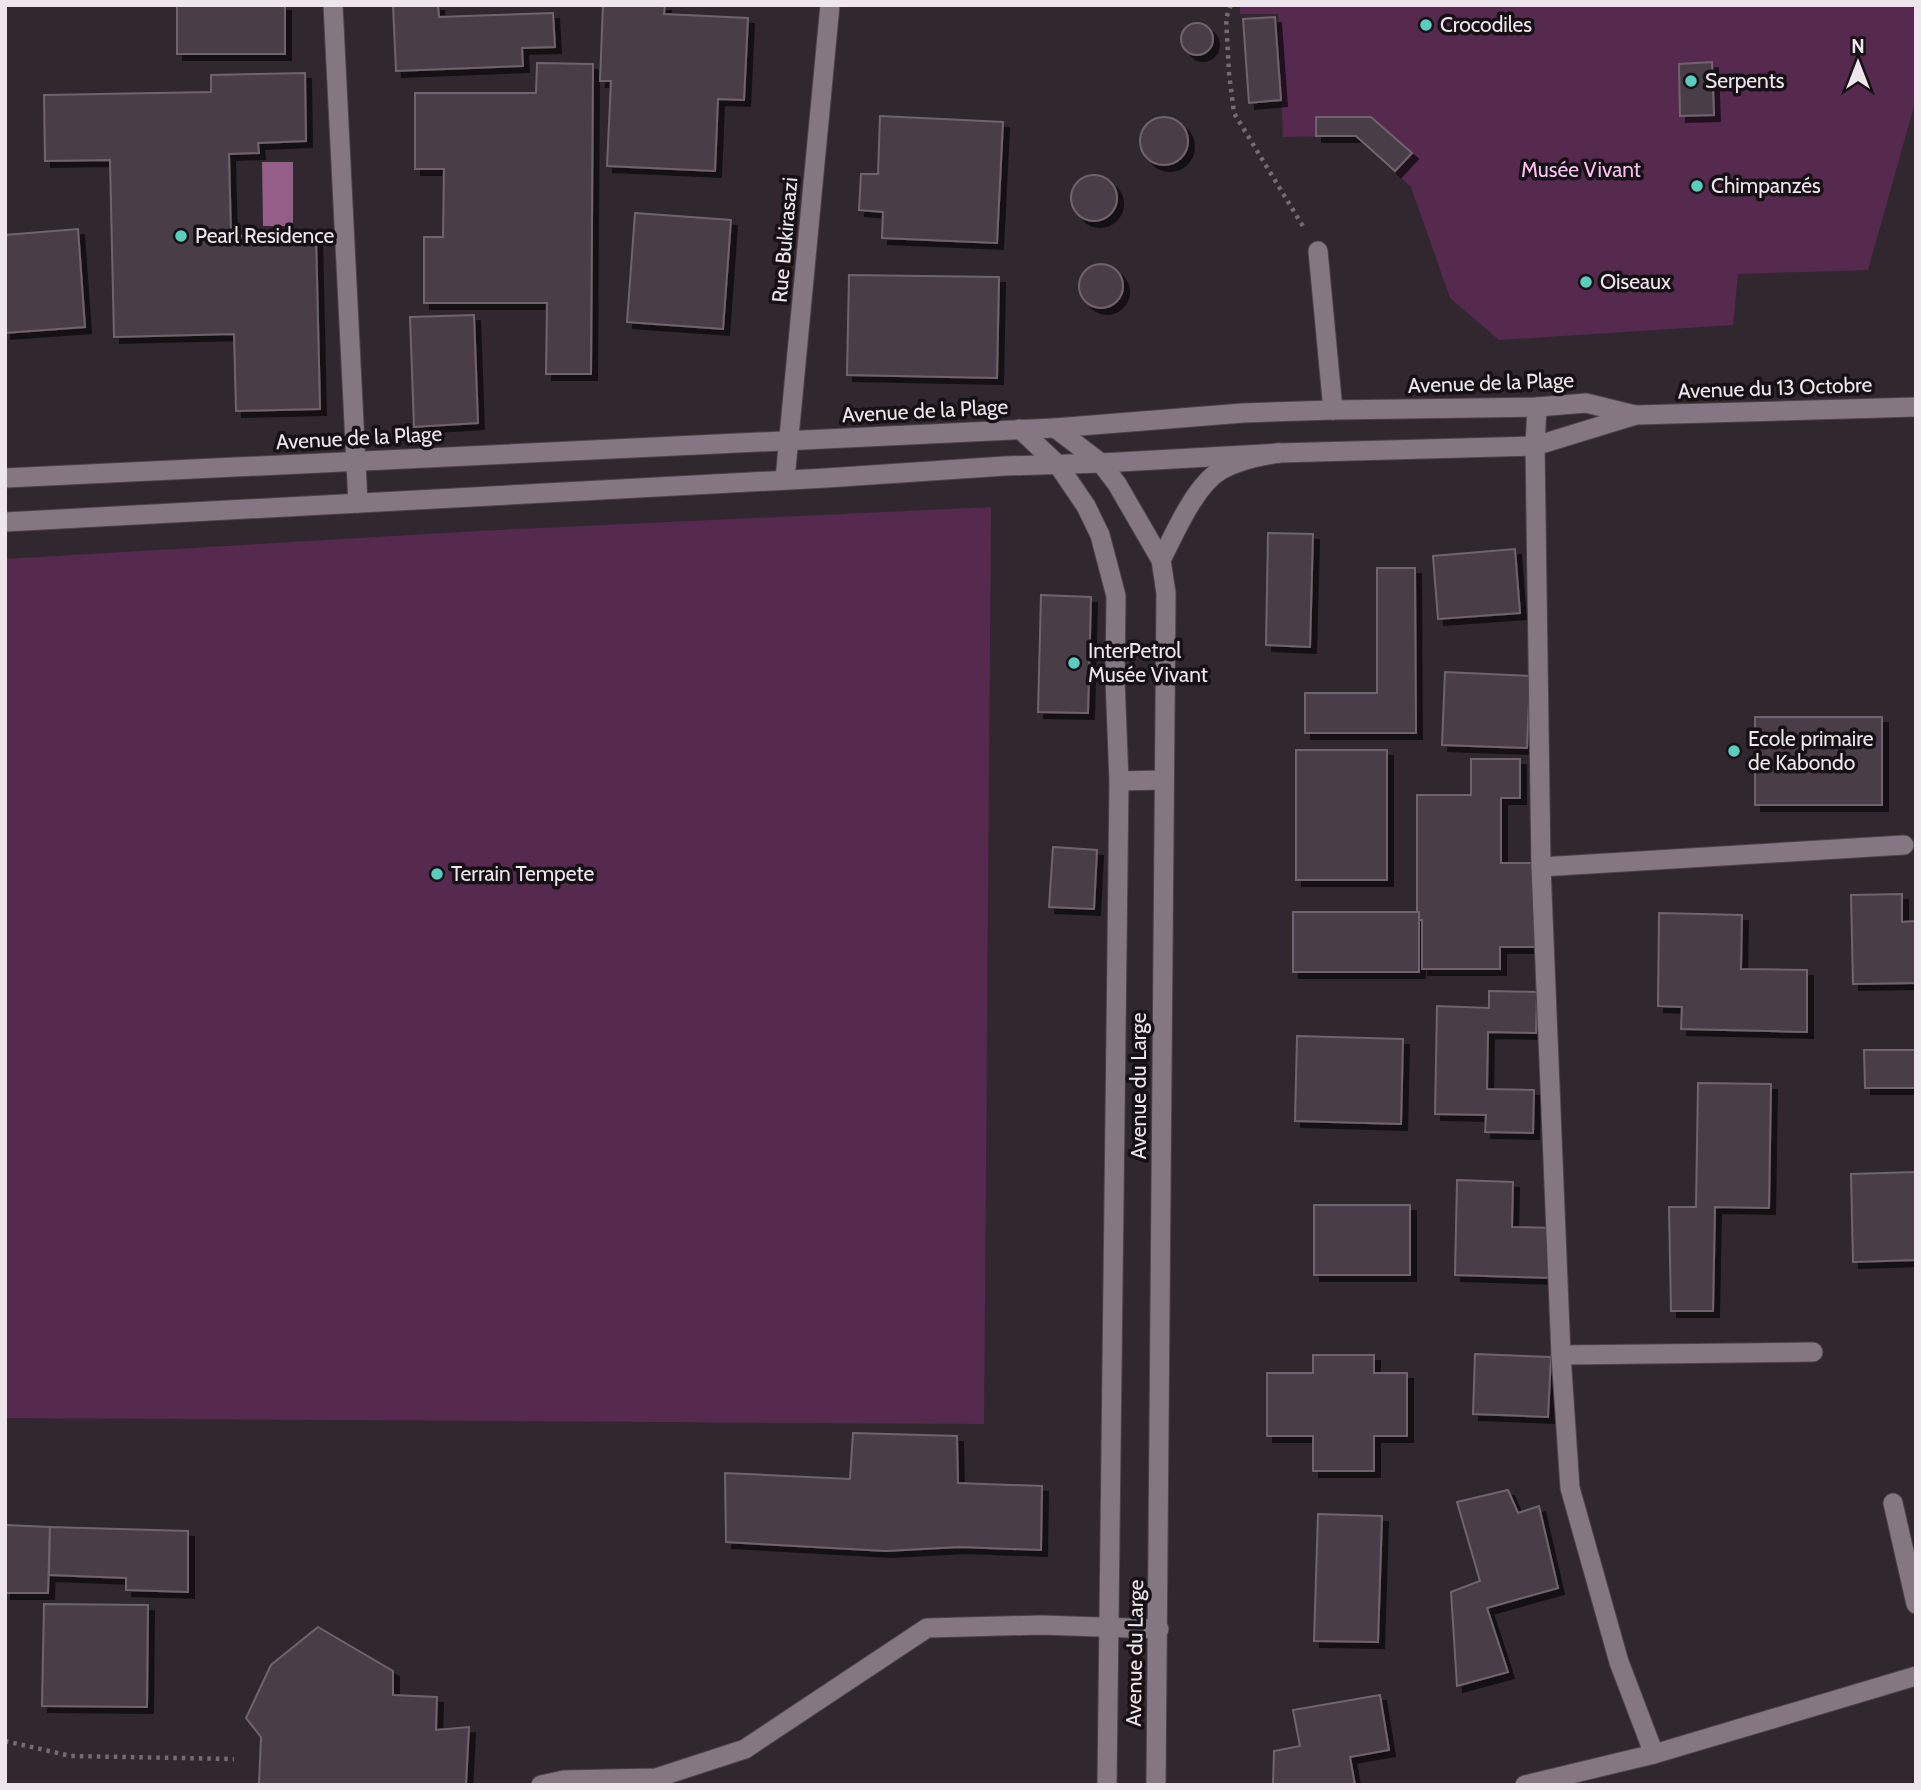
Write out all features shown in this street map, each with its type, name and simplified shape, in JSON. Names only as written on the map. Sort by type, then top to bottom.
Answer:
[{"type":"main road","points":[[333,5],[358,503]]},
{"type":"main road","name":"Rue Bukirasazi","points":[[785,479],[830,5]]},
{"type":"main road","points":[[1318,251],[1333,410]]},
{"type":"main road","name":"Avenue de la Plage","points":[[5,478],[788,442],[1333,410],[1537,407],[1586,403],[1636,415]]},
{"type":"main road","points":[[1537,407],[1535,446],[1541,867],[1561,1355],[1570,1488],[1619,1662],[1654,1754]]},
{"type":"main road","name":"Avenue du 13 Octobre","points":[[1636,415],[1916,407]]},
{"type":"main road","points":[[5,522],[1279,453],[1535,446],[1636,415]]},
{"type":"main road","name":"Avenue du Large","points":[[1055,428],[1101,463],[1117,484],[1161,560],[1166,593],[1156,1785]]},
{"type":"main road","name":"Avenue du Large","points":[[1020,429],[1058,465],[1086,506],[1100,535],[1116,596],[1115,679],[1119,781],[1107,1785]]},
{"type":"main road","points":[[1161,560],[1193,499],[1219,471],[1247,459],[1279,453]]},
{"type":"main road","points":[[1119,781],[1163,780]]},
{"type":"main road","points":[[1541,867],[1904,845]]},
{"type":"main road","points":[[1561,1355],[1813,1352]]},
{"type":"main road","points":[[1893,1503],[1916,1604]]},
{"type":"main road","points":[[541,1785],[564,1780],[656,1778],[745,1749],[927,1628],[1041,1625],[1159,1629]]},
{"type":"main road","points":[[1525,1785],[1654,1754],[1916,1676]]},
{"type":"path","points":[[1231,5],[1226,18],[1234,113],[1318,251]]},
{"type":"path","points":[[5,1741],[71,1756],[234,1759]]},
{"type":"green space","name":"Musée Vivant","points":[[1240,5],[1916,5],[1916,99],[1868,270],[1738,274],[1733,325],[1499,340],[1450,298],[1411,187],[1356,136],[1283,137],[1278,14],[1240,14]]},
{"type":"green space","points":[[991,507],[984,1424],[5,1418],[5,559],[478,531]]},
{"type":"shaded area","points":[[262,162],[293,162],[293,226],[263,226]]},
{"type":"building","points":[[177,5],[285,5],[285,54],[177,54]]},
{"type":"building","points":[[393,5],[438,5],[439,17],[553,13],[555,47],[522,48],[523,66],[396,71]]},
{"type":"building","points":[[603,5],[665,5],[664,14],[748,18],[744,100],[718,99],[715,171],[607,166],[611,81],[600,81]]},
{"type":"building","points":[[1275,17],[1281,100],[1249,103],[1243,19]]},
{"type":"building","points":[[1197,23],[1208,28],[1213,39],[1208,50],[1197,55],[1186,50],[1181,39],[1186,28]]},
{"type":"building","points":[[1712,62],[1714,115],[1680,116],[1679,64]]},
{"type":"building","points":[[537,63],[593,64],[591,374],[546,374],[547,303],[424,303],[424,237],[443,237],[444,169],[415,169],[415,93],[536,93]]},
{"type":"building","points":[[305,73],[306,141],[258,143],[259,153],[229,154],[231,236],[316,234],[320,409],[236,411],[234,334],[114,337],[110,160],[45,161],[44,95],[211,92],[211,75]]},
{"type":"building","points":[[880,116],[1003,122],[997,243],[882,238],[883,212],[859,210],[861,174],[878,174]]},
{"type":"building","points":[[1164,117],[1181,124],[1188,141],[1181,158],[1164,165],[1147,158],[1140,141],[1147,124]]},
{"type":"building","points":[[1316,117],[1371,117],[1412,153],[1395,171],[1356,136],[1316,136]]},
{"type":"building","points":[[1094,175],[1110,182],[1117,198],[1110,214],[1094,221],[1078,214],[1071,198],[1078,182]]},
{"type":"building","points":[[635,213],[731,220],[723,329],[627,322]]},
{"type":"building","points":[[78,229],[85,327],[5,333],[5,235]]},
{"type":"building","points":[[1101,264],[1117,270],[1123,286],[1117,302],[1101,308],[1085,302],[1079,286],[1085,270]]},
{"type":"building","points":[[849,275],[999,277],[997,378],[847,375]]},
{"type":"building","points":[[474,315],[478,423],[414,427],[410,317]]},
{"type":"building","points":[[1268,533],[1313,534],[1310,647],[1266,645]]},
{"type":"building","points":[[1515,549],[1520,613],[1438,619],[1433,556]]},
{"type":"building","points":[[1377,568],[1415,568],[1416,733],[1305,733],[1305,693],[1377,693]]},
{"type":"building","points":[[1041,595],[1091,597],[1088,713],[1038,712]]},
{"type":"building","points":[[1445,672],[1530,676],[1527,748],[1442,745]]},
{"type":"building","points":[[1755,717],[1882,717],[1882,805],[1755,805]]},
{"type":"building","points":[[1296,750],[1387,750],[1387,880],[1296,880]]},
{"type":"building","points":[[1471,759],[1520,759],[1520,798],[1501,798],[1501,863],[1536,863],[1536,947],[1500,947],[1500,969],[1422,969],[1422,920],[1417,920],[1417,795],[1471,795]]},
{"type":"building","points":[[1053,847],[1097,850],[1094,909],[1049,907]]},
{"type":"building","points":[[1902,894],[1902,922],[1916,921],[1916,983],[1853,984],[1851,895]]},
{"type":"building","points":[[1293,912],[1419,912],[1419,972],[1293,972]]},
{"type":"building","points":[[1659,913],[1742,915],[1741,969],[1807,970],[1807,1032],[1681,1029],[1682,1007],[1658,1006]]},
{"type":"building","points":[[1489,991],[1537,992],[1536,1033],[1488,1032],[1487,1089],[1534,1090],[1533,1133],[1485,1132],[1486,1115],[1435,1114],[1437,1006],[1489,1008]]},
{"type":"building","points":[[1297,1036],[1403,1039],[1401,1124],[1295,1121]]},
{"type":"building","points":[[1864,1050],[1916,1050],[1916,1088],[1865,1088]]},
{"type":"building","points":[[1698,1083],[1771,1084],[1769,1208],[1715,1207],[1713,1311],[1671,1311],[1669,1207],[1696,1207]]},
{"type":"building","points":[[1916,1172],[1916,1260],[1853,1262],[1851,1174]]},
{"type":"building","points":[[1457,1180],[1513,1182],[1512,1227],[1555,1228],[1554,1278],[1455,1275]]},
{"type":"building","points":[[1314,1205],[1410,1205],[1410,1275],[1314,1275]]},
{"type":"building","points":[[1475,1354],[1551,1357],[1548,1417],[1473,1414]]},
{"type":"building","points":[[1313,1355],[1374,1355],[1374,1373],[1407,1373],[1407,1436],[1374,1436],[1374,1471],[1313,1471],[1313,1436],[1267,1436],[1267,1373],[1313,1373]]},
{"type":"building","points":[[853,1433],[957,1436],[958,1483],[1042,1486],[1041,1550],[960,1547],[886,1551],[726,1542],[725,1473],[850,1479]]},
{"type":"building","points":[[1508,1490],[1518,1513],[1539,1506],[1558,1588],[1487,1608],[1508,1672],[1457,1686],[1451,1592],[1480,1581],[1457,1502]]},
{"type":"building","points":[[1318,1514],[1382,1516],[1378,1642],[1314,1641]]},
{"type":"building","points":[[5,1525],[50,1527],[48,1593],[5,1593]]},
{"type":"building","points":[[50,1527],[188,1531],[188,1592],[126,1590],[126,1578],[49,1575]]},
{"type":"building","points":[[44,1604],[148,1605],[147,1707],[42,1706]]},
{"type":"building","points":[[318,1627],[393,1671],[393,1695],[437,1697],[436,1730],[469,1727],[466,1784],[259,1785],[261,1737],[246,1718],[271,1665]]},
{"type":"building","points":[[1380,1695],[1389,1750],[1350,1757],[1355,1785],[1273,1785],[1274,1751],[1300,1746],[1293,1710]]},
{"type":"place","name":"Crocodiles","points":[[1426,25]]},
{"type":"place","name":"Serpents","points":[[1691,81]]},
{"type":"place","name":"Chimpanzés","points":[[1697,186]]},
{"type":"place","name":"Pearl Residence","points":[[181,236]]},
{"type":"place","name":"Oiseaux","points":[[1586,282]]},
{"type":"place","name":"InterPetrol Musée Vivant","points":[[1074,663]]},
{"type":"place","name":"Ecole primaire de Kabondo","points":[[1734,751]]},
{"type":"place","name":"Terrain Tempete","points":[[437,874]]}]
